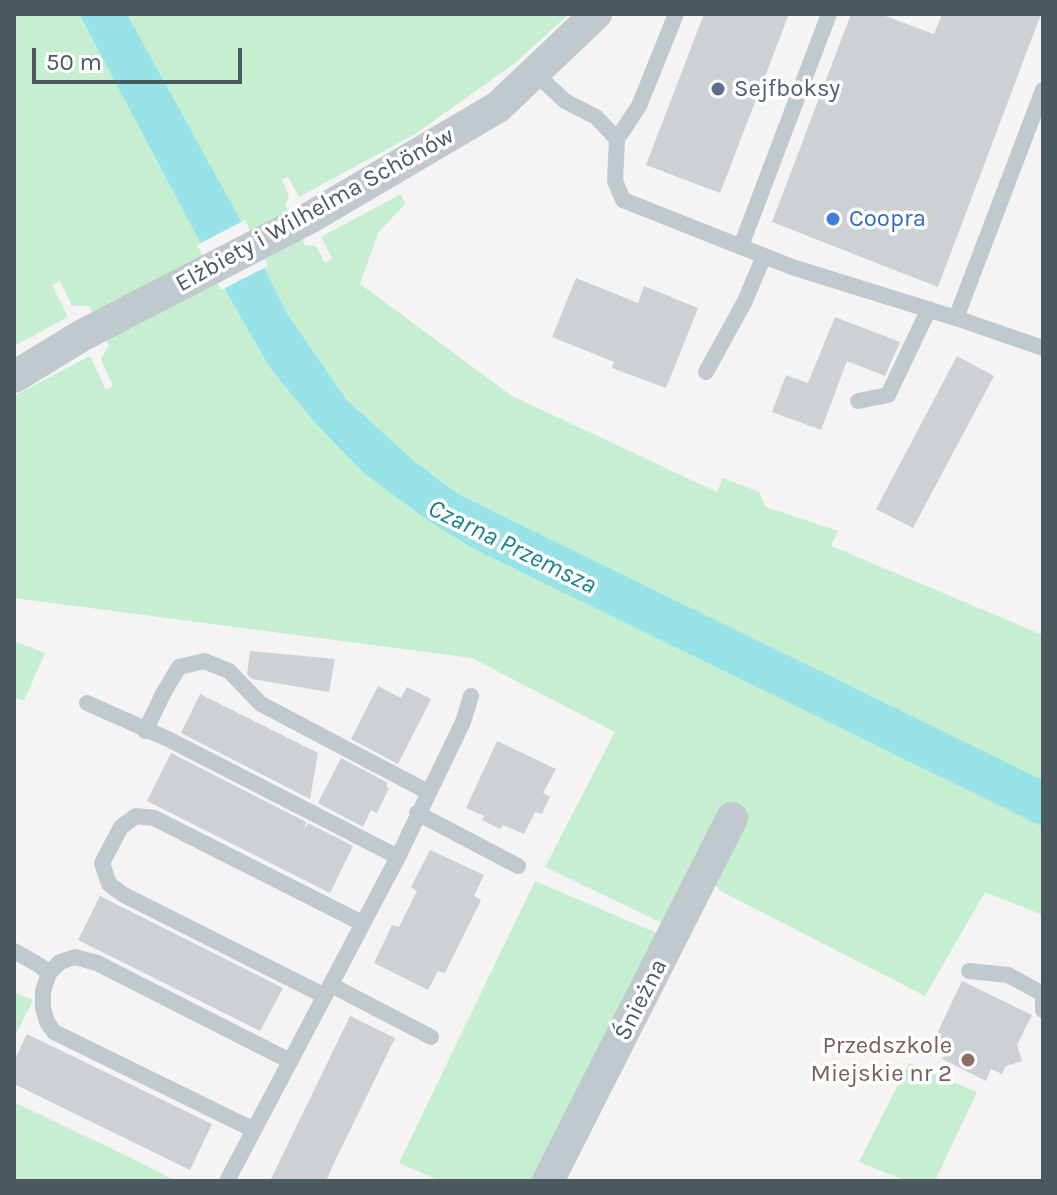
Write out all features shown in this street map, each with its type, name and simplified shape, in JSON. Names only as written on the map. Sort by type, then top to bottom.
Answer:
[{"type":"street","name":"Elżbiety i Wilhelma Schönów","points":[[14,377],[81,336],[311,217],[498,107],[596,14]]},
{"type":"street","name":"Śnieżna","points":[[548,1181],[732,818]]},
{"type":"lane","points":[[676,14],[639,106],[617,139],[615,181],[623,200],[792,267],[1043,348]]},
{"type":"lane","points":[[741,246],[829,14]]},
{"type":"lane","points":[[536,74],[565,101],[596,117],[617,139]]},
{"type":"lane","points":[[956,318],[1043,90]]},
{"type":"lane","points":[[706,372],[745,301],[764,256]]},
{"type":"lane","points":[[858,401],[888,395],[929,309]]},
{"type":"lane","points":[[145,731],[179,667],[204,661],[229,671],[261,704],[428,792]]},
{"type":"lane","points":[[227,1181],[398,857],[463,722],[471,696]]},
{"type":"lane","points":[[87,703],[168,739],[398,857]]},
{"type":"lane","points":[[417,813],[518,866]]},
{"type":"lane","points":[[362,923],[154,818],[136,816],[121,827],[102,863],[109,884],[124,895],[431,1037]]},
{"type":"lane","points":[[14,951],[49,973]]},
{"type":"lane","points":[[254,1130],[54,1032],[43,1008],[43,991],[49,973],[60,962],[75,957],[97,963],[290,1061]]},
{"type":"lane","points":[[969,971],[1008,975],[1043,994],[1043,1010]]},
{"type":"green space","points":[[14,14],[79,14],[270,368],[316,424],[366,475],[430,522],[472,548],[1043,827],[1043,915],[985,892],[925,996],[719,890],[696,858],[664,924],[545,867],[615,732],[472,658],[14,598],[14,396],[90,356],[106,390],[113,386],[101,359],[109,346],[89,306],[72,306],[60,281],[52,285],[68,317],[14,346]]},
{"type":"green space","points":[[127,14],[569,14],[514,64],[415,134],[299,197],[288,177],[282,179],[289,197],[285,205],[305,245],[316,246],[325,263],[332,258],[321,237],[401,194],[405,204],[378,233],[360,284],[512,396],[717,492],[723,478],[759,492],[766,507],[838,531],[831,546],[1043,635],[1043,780],[458,494],[413,460],[346,399],[288,315],[240,219]]},
{"type":"green space","points":[[14,641],[45,653],[24,701],[14,697]]},
{"type":"green space","points":[[535,881],[659,934],[535,1181],[440,1181],[399,1163]]},
{"type":"green space","points":[[14,992],[33,1000],[14,1038]]},
{"type":"green space","points":[[909,1063],[977,1092],[935,1181],[906,1181],[859,1162]]},
{"type":"green space","points":[[14,1102],[133,1159],[176,1181],[14,1181]]},
{"type":"water","name":"Czarna Przemsza","points":[[79,14],[127,14],[240,219],[288,315],[346,399],[413,460],[458,494],[1043,780],[1043,827],[472,548],[430,522],[366,475],[316,424],[270,368]]},
{"type":"pier","points":[[245,220],[268,266],[221,290],[197,245]]},
{"type":"building","name":"Sejfboksy","points":[[704,14],[789,14],[720,193],[646,165]]},
{"type":"building","points":[[851,14],[880,14],[934,34],[942,14],[1041,14],[938,287],[772,222]]},
{"type":"building","points":[[576,278],[638,303],[644,286],[698,308],[666,388],[612,368],[614,362],[552,337]]},
{"type":"building","points":[[835,317],[900,342],[885,376],[847,361],[821,430],[772,412],[786,375],[808,383]]},
{"type":"building","points":[[957,356],[994,376],[913,528],[876,509]]},
{"type":"building","points":[[250,651],[335,659],[329,692],[252,679],[247,674]]},
{"type":"building","points":[[378,686],[401,698],[407,687],[431,699],[398,764],[351,739]]},
{"type":"building","points":[[200,694],[318,753],[310,799],[181,733]]},
{"type":"building","points":[[497,741],[556,769],[543,793],[550,797],[542,814],[535,812],[524,834],[503,825],[500,829],[482,820],[484,816],[466,808]]},
{"type":"building","points":[[171,753],[306,822],[304,830],[308,823],[353,846],[330,893],[147,801]]},
{"type":"building","points":[[341,758],[388,783],[386,787],[389,788],[377,813],[371,810],[363,827],[318,803]]},
{"type":"building","points":[[430,850],[484,875],[474,896],[481,900],[445,973],[438,971],[428,990],[374,963],[392,925],[399,927],[417,891],[411,887]]},
{"type":"building","points":[[100,896],[283,988],[260,1031],[78,940]]},
{"type":"building","points":[[962,981],[1032,1015],[1017,1045],[1022,1061],[1006,1066],[1002,1074],[991,1069],[986,1081],[942,1059],[948,1050],[933,1042]]},
{"type":"building","points":[[350,1016],[395,1038],[326,1181],[270,1181]]},
{"type":"building","points":[[27,1034],[212,1124],[190,1170],[14,1084],[14,1061]]},
{"type":"place","name":"Sejfboksy","points":[[718,89]]},
{"type":"place","name":"Coopra","points":[[833,219]]},
{"type":"place","name":"Przedszkole Miejskie nr 2","points":[[968,1060]]}]
